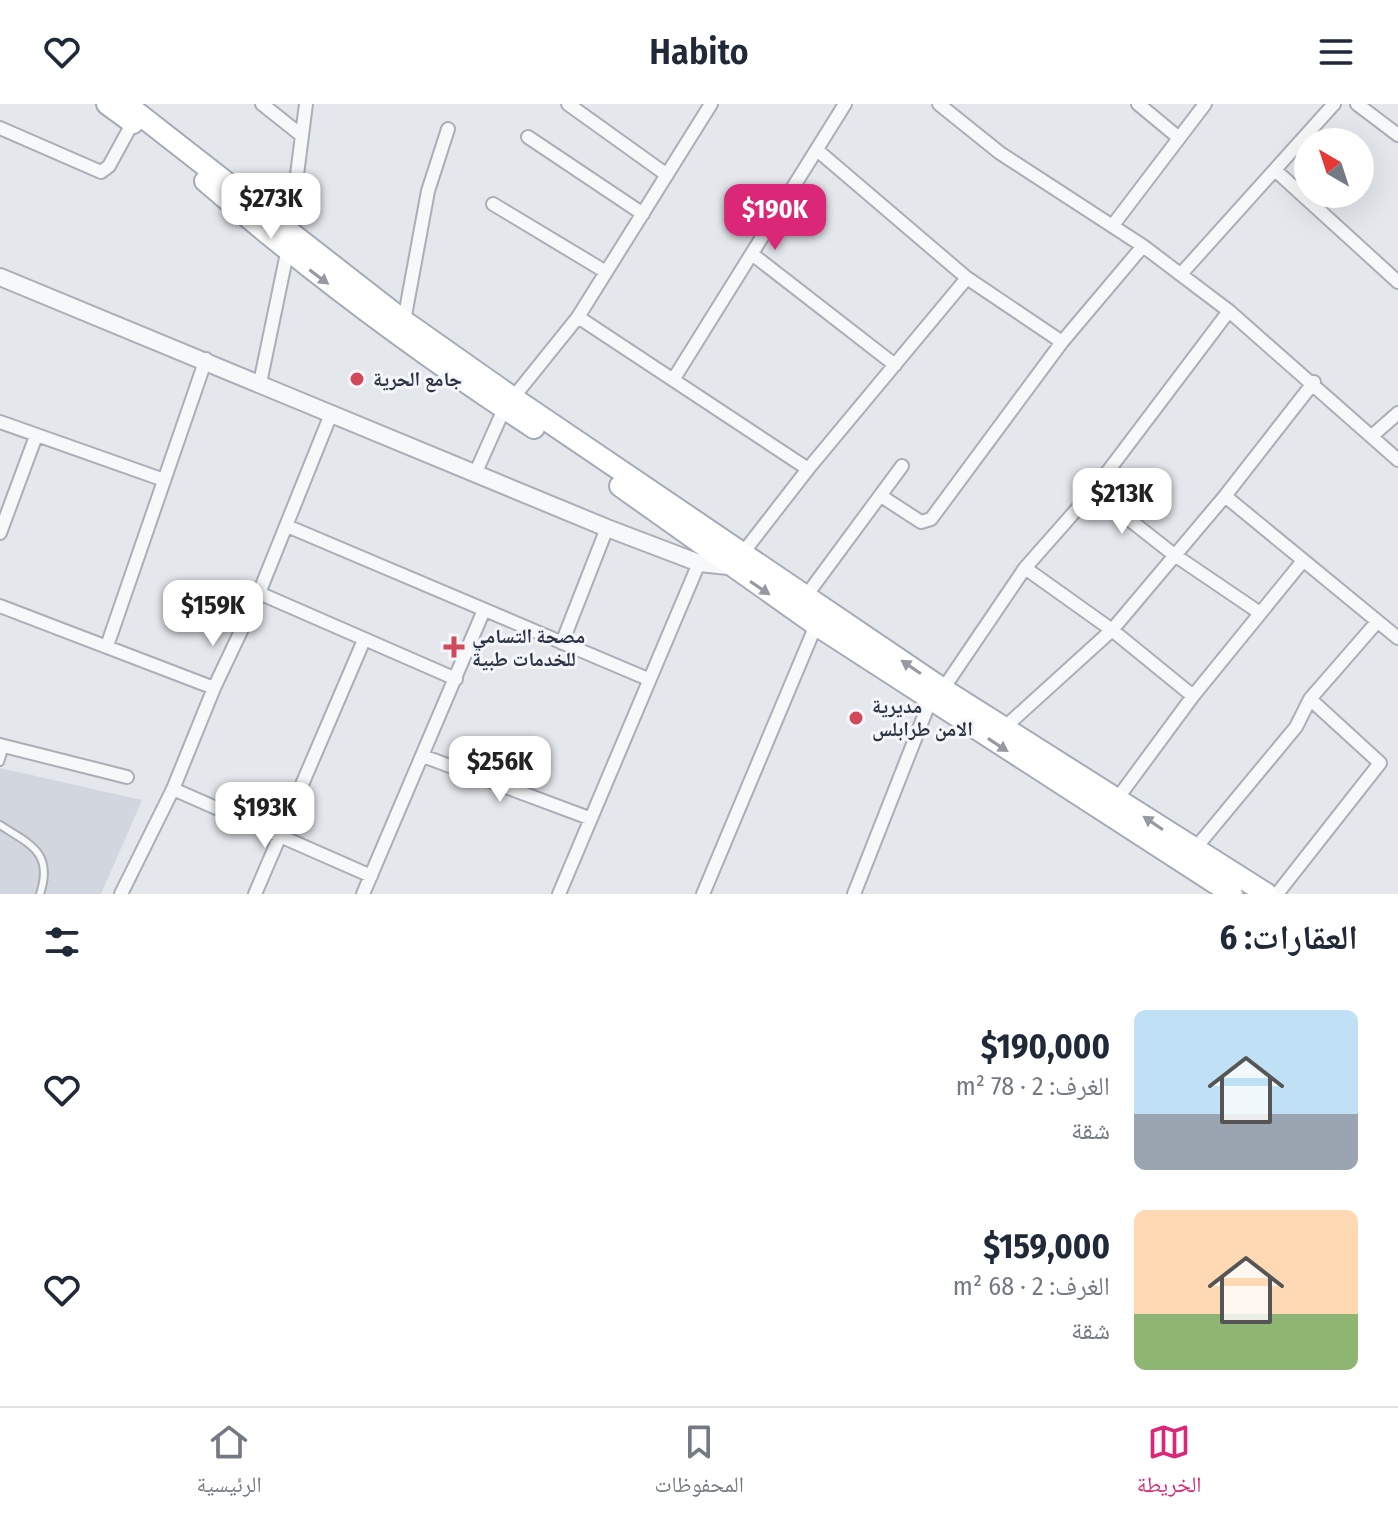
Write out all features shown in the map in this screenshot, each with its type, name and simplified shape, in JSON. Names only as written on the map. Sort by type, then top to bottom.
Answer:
[{"type":"main road","points":[[107,104],[130,113],[290,232],[485,387]]},
{"type":"main road","points":[[130,113],[287,253],[735,560],[816,625],[937,695],[1005,727],[1267,894]]},
{"type":"main road","points":[[735,560],[806,596],[937,695],[1232,894]]},
{"type":"street","points":[[262,104],[301,135]]},
{"type":"street","points":[[260,383],[287,253],[306,104]]},
{"type":"street","points":[[568,104],[667,175]]},
{"type":"street","points":[[475,474],[508,403],[578,317],[711,104]]},
{"type":"street","points":[[673,380],[845,104]]},
{"type":"street","points":[[939,104],[1000,153],[1113,225],[1229,311],[1314,382],[1398,460]]},
{"type":"street","points":[[1138,104],[1179,138]]},
{"type":"street","points":[[1113,225],[1205,104]]},
{"type":"street","points":[[1181,274],[1334,104]]},
{"type":"street","points":[[1357,104],[1398,135]]},
{"type":"street","points":[[0,128],[101,172],[109,166],[130,113]]},
{"type":"street","points":[[404,321],[428,191],[448,129]]},
{"type":"street","points":[[528,137],[643,214]]},
{"type":"street","points":[[817,150],[967,278],[1062,342]]},
{"type":"street","points":[[1275,170],[1398,282]]},
{"type":"street","points":[[493,204],[606,272]]},
{"type":"street","points":[[881,496],[921,522],[931,519],[1062,342],[1143,246]]},
{"type":"street","points":[[752,254],[895,365]]},
{"type":"street","points":[[0,277],[206,359],[475,474],[699,563],[735,560],[967,278]]},
{"type":"street","points":[[854,894],[937,695],[1025,568],[1093,491],[1229,311]]},
{"type":"street","points":[[578,317],[808,469]]},
{"type":"street","points":[[107,646],[206,359]]},
{"type":"street","points":[[1005,727],[1112,630],[1225,496],[1314,382]]},
{"type":"street","points":[[1373,435],[1398,413]]},
{"type":"street","points":[[121,894],[173,789],[214,688],[259,593],[331,414]]},
{"type":"street","points":[[0,422],[164,480]]},
{"type":"street","points":[[0,533],[4,506],[36,436]]},
{"type":"street","points":[[806,596],[902,466]]},
{"type":"street","points":[[1093,491],[1173,554],[1260,613]]},
{"type":"street","points":[[1225,496],[1398,638]]},
{"type":"street","points":[[287,526],[648,679]]},
{"type":"street","points":[[562,643],[607,528]]},
{"type":"street","points":[[1117,799],[1193,696],[1302,562]]},
{"type":"street","points":[[559,894],[699,563]]},
{"type":"street","points":[[1025,568],[1112,630],[1193,696]]},
{"type":"street","points":[[259,593],[456,679]]},
{"type":"street","points":[[0,606],[214,688]]},
{"type":"street","points":[[363,894],[484,610]]},
{"type":"street","points":[[1194,850],[1296,727],[1310,699],[1377,622]]},
{"type":"street","points":[[703,894],[816,625]]},
{"type":"street","points":[[255,894],[364,640]]},
{"type":"street","points":[[1277,894],[1380,763],[1310,699]]},
{"type":"street","points":[[2,745],[127,777]]},
{"type":"street","points":[[423,756],[589,818]]},
{"type":"street","points":[[173,789],[371,876]]},
{"type":"lane","points":[[0,762],[2,745]]},
{"type":"lane","points":[[0,825],[28,840],[42,862],[40,894]]},
{"type":"shaded area","points":[[0,768],[142,800],[101,894],[0,894]]},
{"type":"place","name":"جامع الحرية","points":[[357,379]]},
{"type":"place","name":"مصحة التسامي للخدمات طبية","points":[[454,647]]},
{"type":"place","name":"مديرية الامن طرابلس","points":[[856,718]]}]
